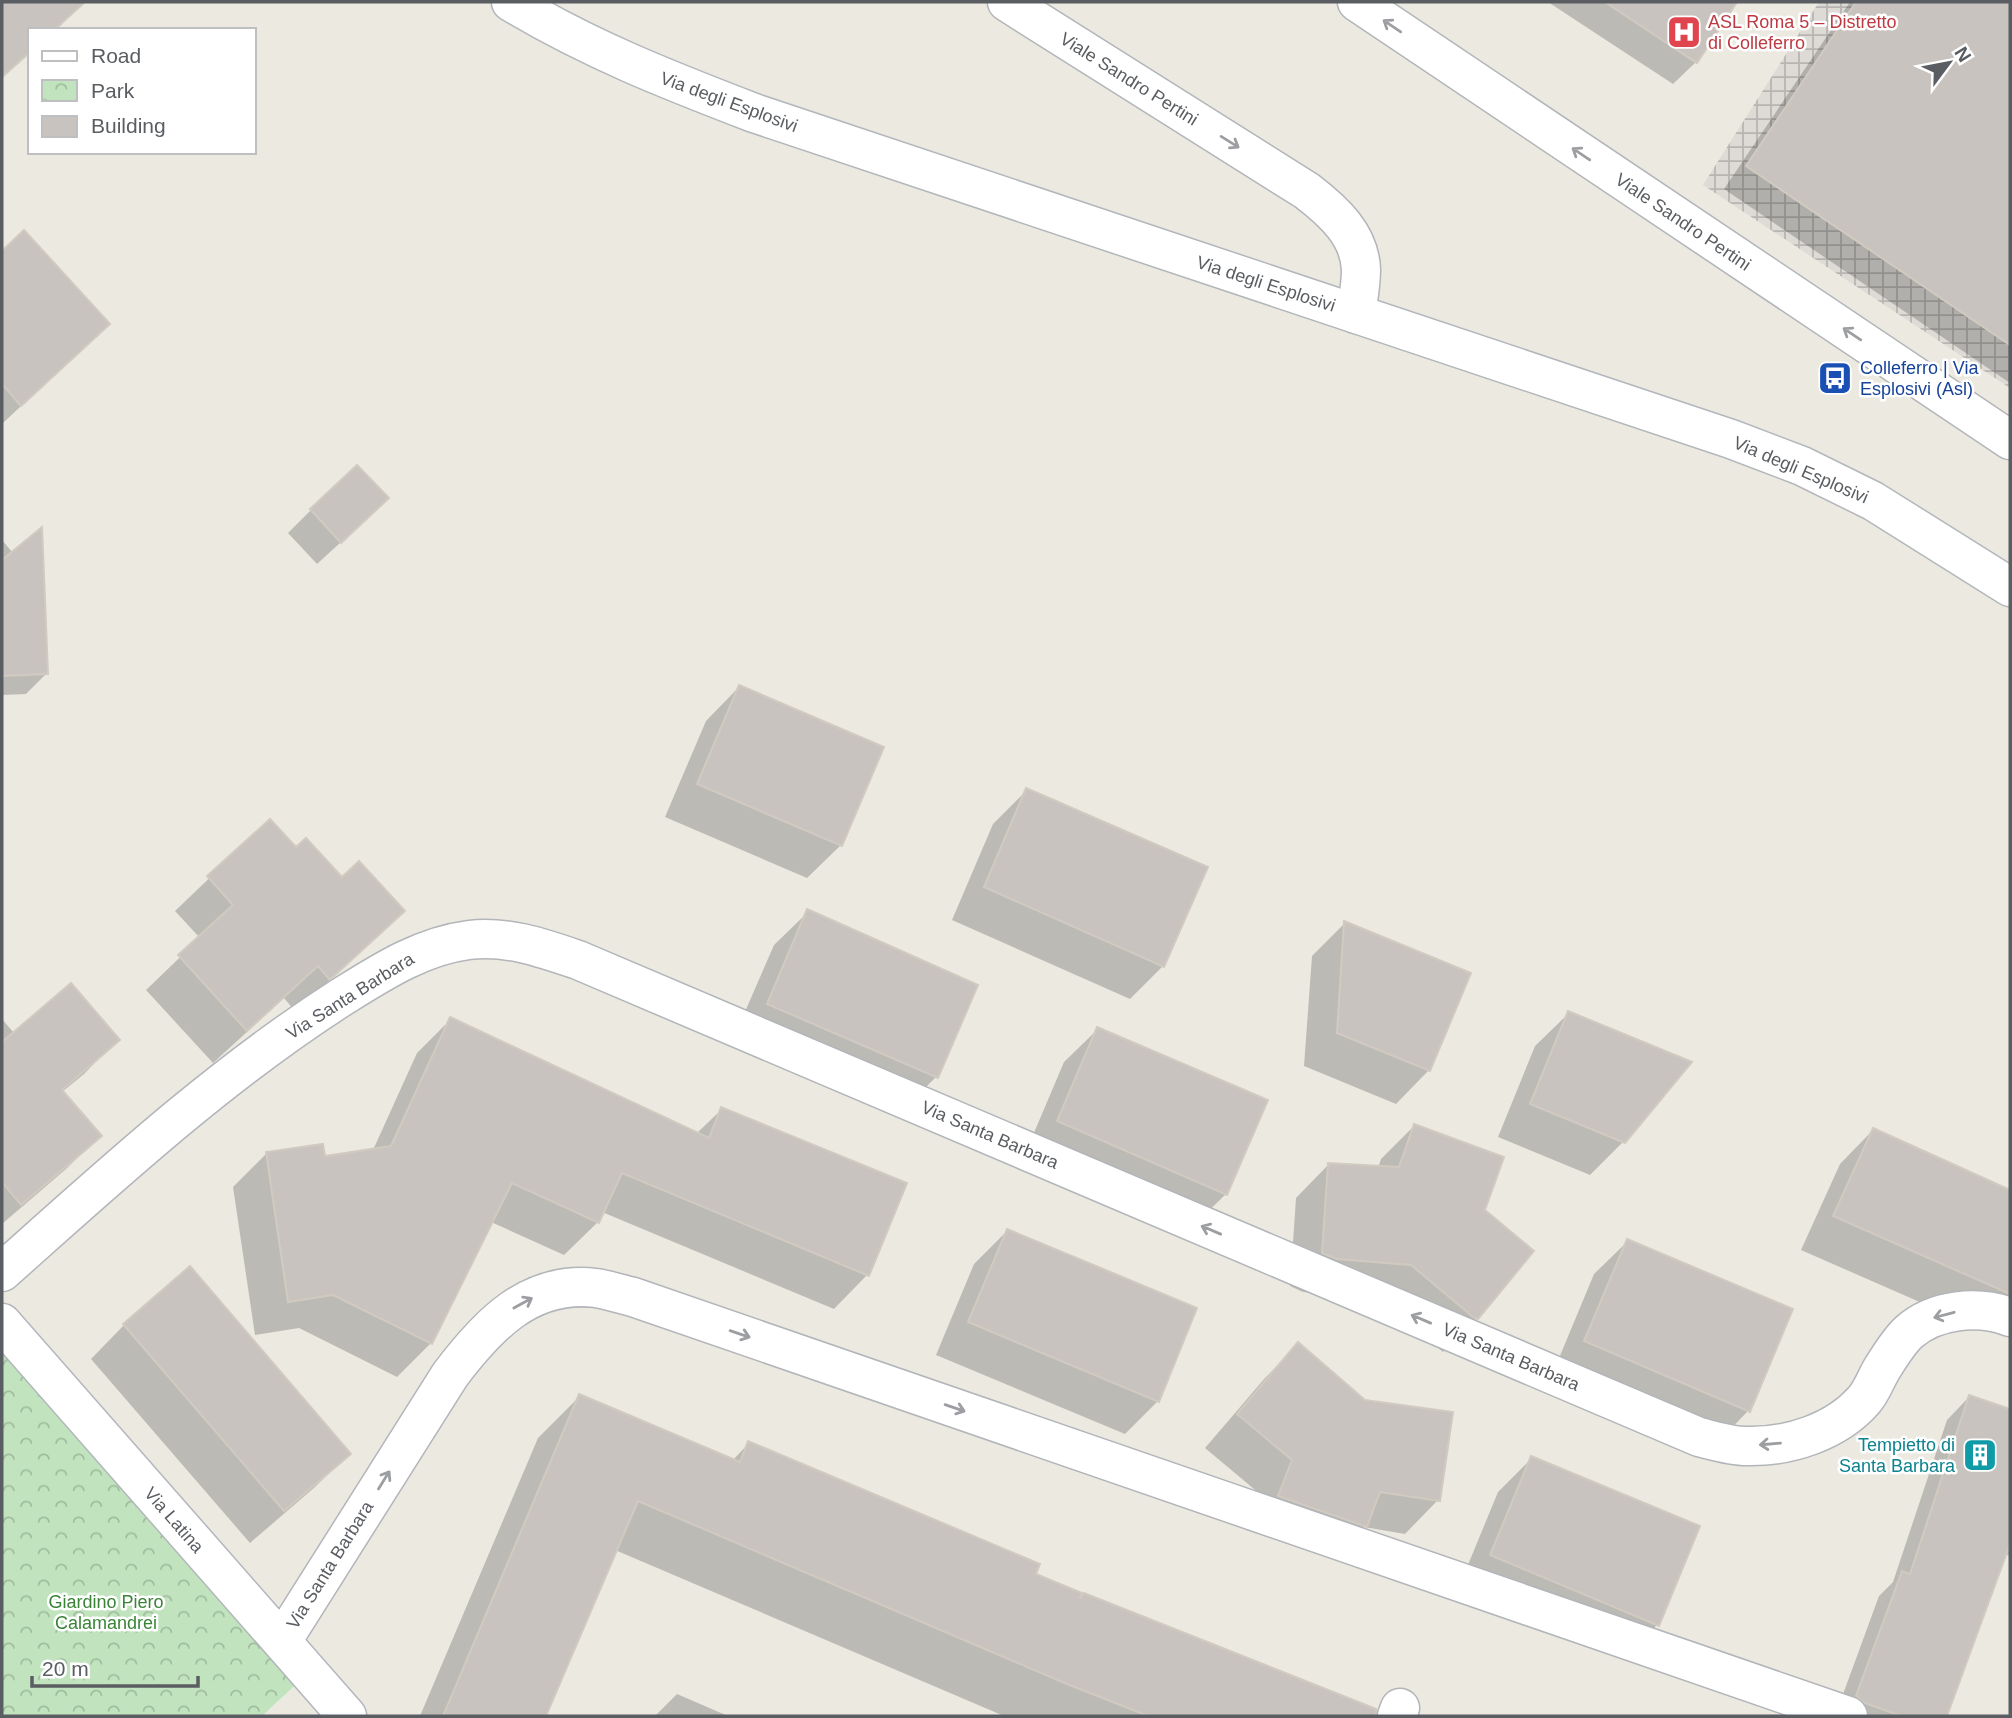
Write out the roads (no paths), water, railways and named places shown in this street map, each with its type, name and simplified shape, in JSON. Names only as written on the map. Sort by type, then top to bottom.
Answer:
[{"type":"street","name":"Via degli Esplosivi","points":[[511,2],[590,46],[754,113],[1731,439],[1802,466],[1874,500],[2010,587]]},
{"type":"street","name":"Viale Sandro Pertini","points":[[1006,2],[1326,205],[1351,236],[1358,255],[1361,270],[1356,314]]},
{"type":"street","name":"Viale Sandro Pertini","points":[[1357,2],[2010,440]]},
{"type":"street","name":"Via Santa Barbara","points":[[2,1272],[202,1097],[310,1017],[413,955],[471,939],[527,943],[578,960],[1687,1432],[1723,1443],[1746,1446],[1776,1445],[1801,1439],[1834,1424],[1866,1398],[1883,1367],[1908,1333],[1940,1314],[1974,1310],[2010,1317]]},
{"type":"street","name":"Via Santa Barbara","points":[[282,1641],[467,1353],[507,1312],[524,1301],[542,1293],[580,1287],[597,1288],[633,1297],[1848,1716]]},
{"type":"street","name":"Via Latina","points":[[2,1323],[347,1716]]},
{"type":"place","name":"ASL Roma 5 – Distretto di Colleferro","points":[[1684,32]]},
{"type":"place","name":"Colleferro | Via Esplosivi (Asl)","points":[[1835,378]]},
{"type":"place","name":"Tempietto di Santa Barbara","points":[[1980,1455]]},
{"type":"park label","name":"Giardino Piero Calamandrei","points":[[106,1612]]}]
